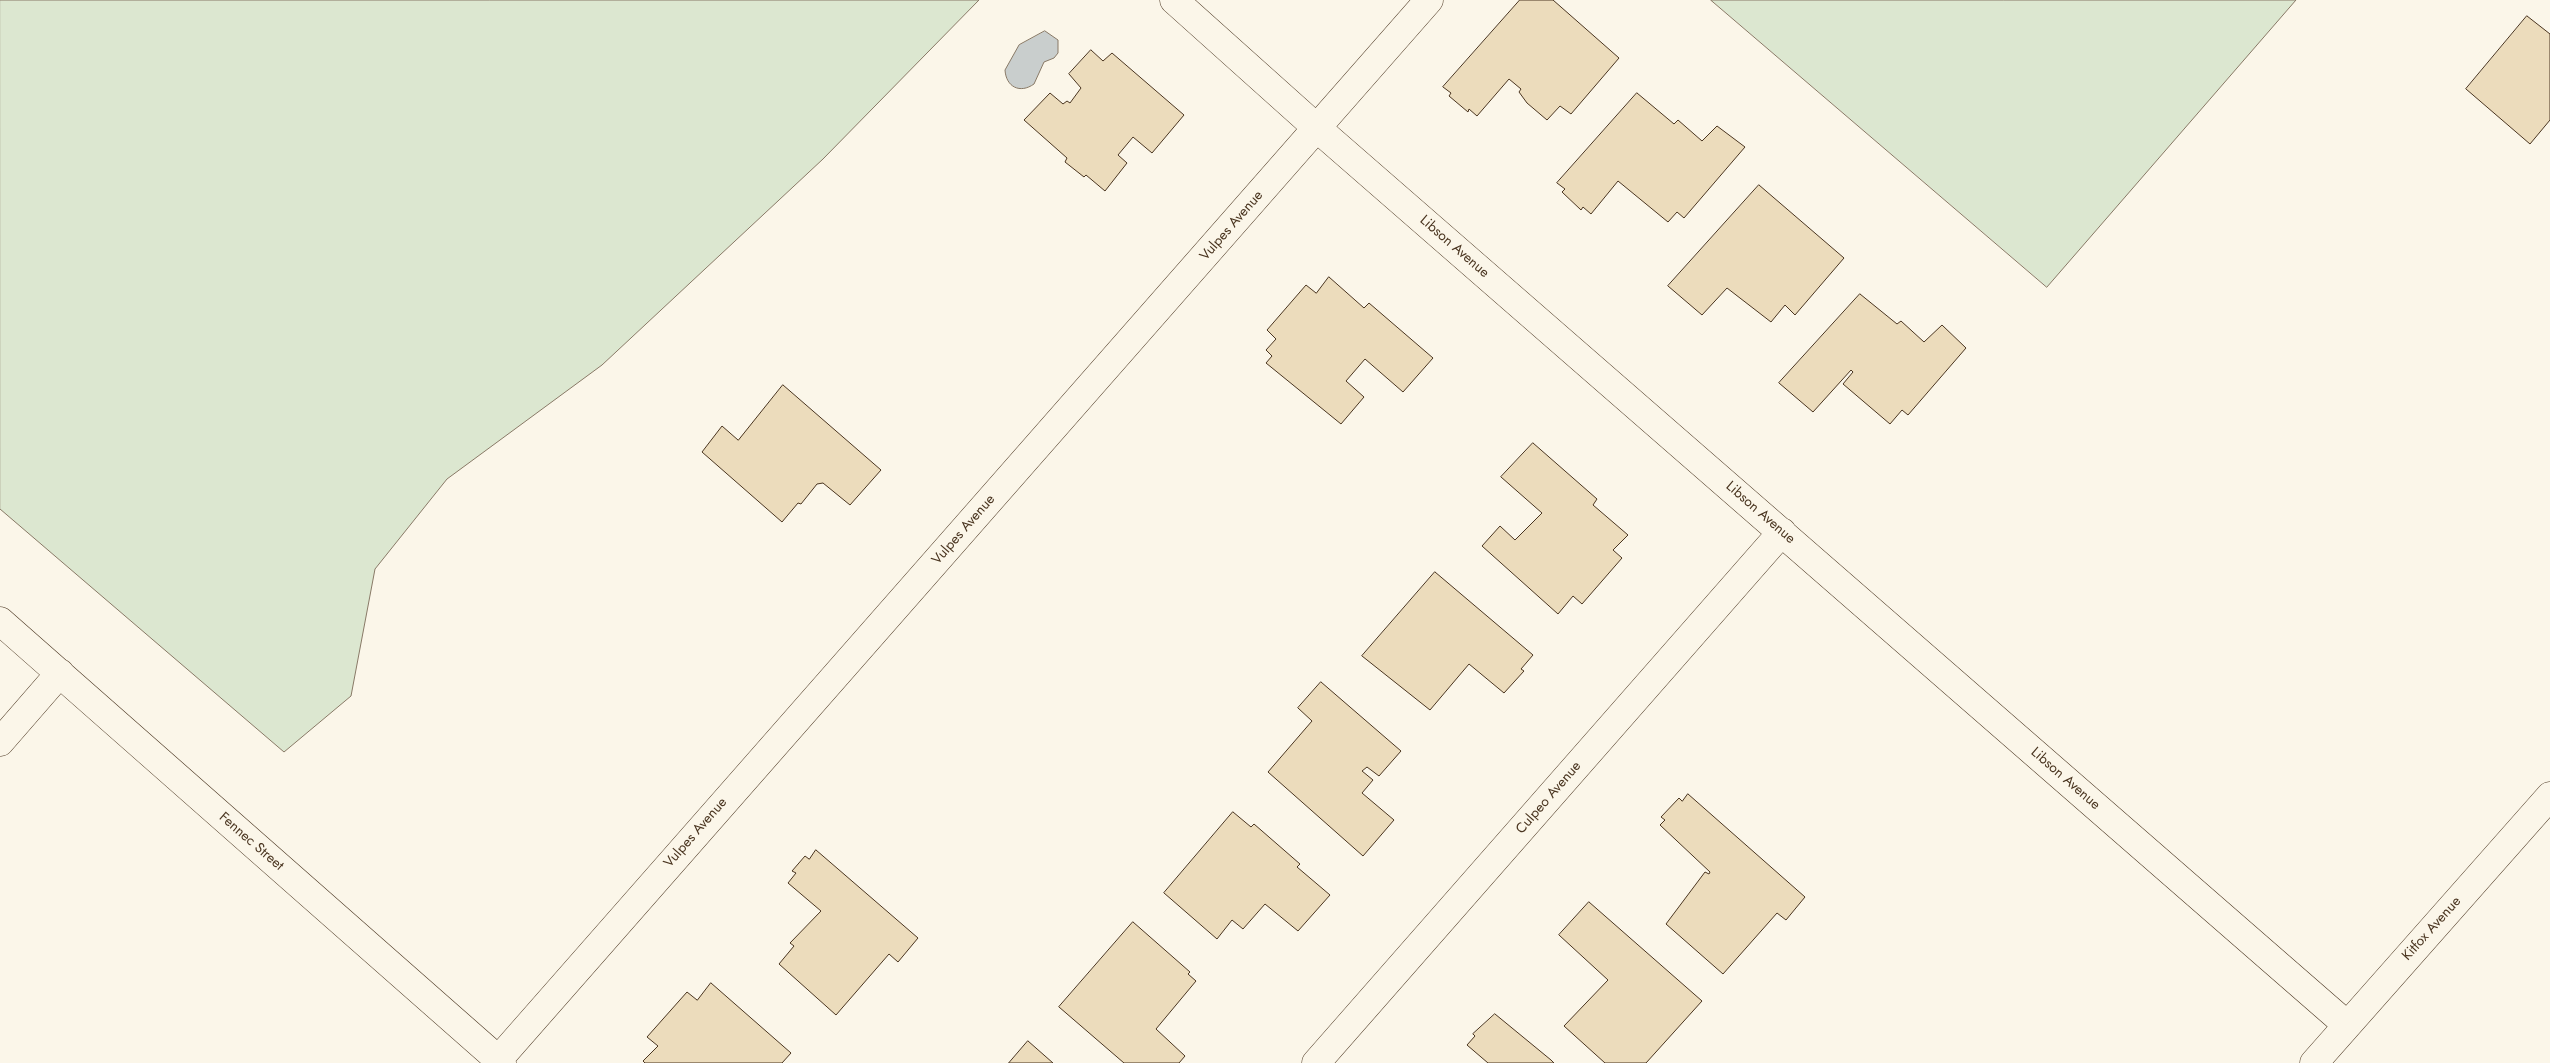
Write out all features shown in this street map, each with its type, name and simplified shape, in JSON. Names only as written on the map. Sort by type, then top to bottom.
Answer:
[{"type":"street","name":"Libson Avenue","points":[[1174,0],[1318,129],[2347,1025]]},
{"type":"street","name":"Vulpes Avenue","points":[[500,1061],[1429,0]]},
{"type":"street","name":"Culpeo Avenue","points":[[1316,1063],[1782,532]]},
{"type":"street","name":"Fennec Street","points":[[0,621],[500,1061]]},
{"type":"street","points":[[0,742],[60,673]]},
{"type":"street","name":"Kitfox Avenue","points":[[2314,1063],[2550,796]]},
{"type":"green space","points":[[0,0],[979,0],[823,159],[602,365],[447,479],[375,569],[351,696],[284,752],[0,509]]},
{"type":"green space","points":[[1711,0],[2296,0],[2047,287]]},
{"type":"shaded area","points":[[1045,31],[1058,40],[1058,53],[1054,58],[1044,62],[1034,84],[1024,88],[1011,85],[1005,70],[1019,45]]},
{"type":"building","points":[[1520,0],[1553,0],[1619,58],[1571,114],[1560,106],[1547,120],[1527,103],[1519,92],[1521,89],[1509,79],[1477,116],[1469,109],[1468,112],[1449,96],[1451,93],[1443,87]]},
{"type":"building","points":[[2527,16],[2550,34],[2550,120],[2530,144],[2466,89]]},
{"type":"building","points":[[1091,50],[1103,61],[1112,53],[1184,115],[1152,153],[1133,137],[1118,155],[1127,163],[1105,191],[1086,175],[1084,177],[1065,162],[1067,158],[1024,120],[1050,93],[1063,104],[1067,101],[1070,103],[1081,88],[1069,74]]},
{"type":"building","points":[[1637,93],[1674,124],[1678,120],[1702,141],[1717,126],[1745,147],[1684,218],[1677,212],[1668,222],[1618,181],[1591,214],[1583,207],[1581,210],[1562,192],[1565,189],[1557,183]]},
{"type":"building","points":[[1759,185],[1844,258],[1795,315],[1785,305],[1771,322],[1727,288],[1702,315],[1668,286]]},
{"type":"building","points":[[1329,277],[1364,308],[1369,303],[1433,358],[1403,392],[1365,359],[1346,381],[1364,397],[1341,424],[1266,363],[1272,356],[1266,350],[1276,339],[1267,330],[1306,285],[1316,293]]},
{"type":"building","points":[[1860,294],[1897,324],[1901,321],[1924,342],[1942,325],[1966,348],[1908,415],[1902,410],[1890,424],[1843,384],[1853,372],[1851,370],[1813,412],[1779,383]]},
{"type":"building","points":[[783,385],[881,470],[850,505],[823,483],[817,484],[801,504],[798,503],[782,522],[702,452],[722,426],[738,440]]},
{"type":"building","points":[[1533,443],[1597,499],[1593,505],[1628,535],[1613,550],[1622,558],[1582,604],[1573,596],[1558,614],[1482,546],[1500,526],[1515,540],[1542,513],[1501,477]]},
{"type":"building","points":[[1435,572],[1533,655],[1521,669],[1524,671],[1504,693],[1469,664],[1430,710],[1362,656]]},
{"type":"building","points":[[1321,682],[1401,751],[1379,776],[1367,767],[1362,771],[1373,780],[1362,793],[1394,820],[1363,856],[1268,772],[1312,721],[1298,708]]},
{"type":"building","points":[[1688,794],[1805,897],[1786,920],[1777,913],[1723,974],[1666,924],[1705,872],[1709,874],[1710,872],[1660,825],[1665,820],[1661,817],[1679,798],[1682,801]]},
{"type":"building","points":[[1233,812],[1251,827],[1254,824],[1300,864],[1297,867],[1330,895],[1298,931],[1265,904],[1243,929],[1232,920],[1217,939],[1164,893]]},
{"type":"building","points":[[816,850],[918,938],[898,962],[889,954],[836,1015],[779,964],[794,946],[790,943],[821,911],[788,883],[796,873],[792,871],[805,856],[809,859]]},
{"type":"building","points":[[1589,902],[1702,1001],[1646,1063],[1605,1063],[1564,1026],[1608,980],[1559,935]]},
{"type":"building","points":[[1133,922],[1190,972],[1188,974],[1196,981],[1156,1029],[1185,1056],[1179,1063],[1124,1063],[1059,1007]]},
{"type":"building","points":[[711,983],[791,1053],[782,1063],[645,1063],[643,1061],[658,1046],[647,1037],[687,992],[697,1000]]},
{"type":"building","points":[[1495,1014],[1554,1063],[1488,1063],[1467,1045],[1475,1036],[1473,1034]]},
{"type":"building","points":[[1028,1041],[1053,1063],[1009,1063]]}]
